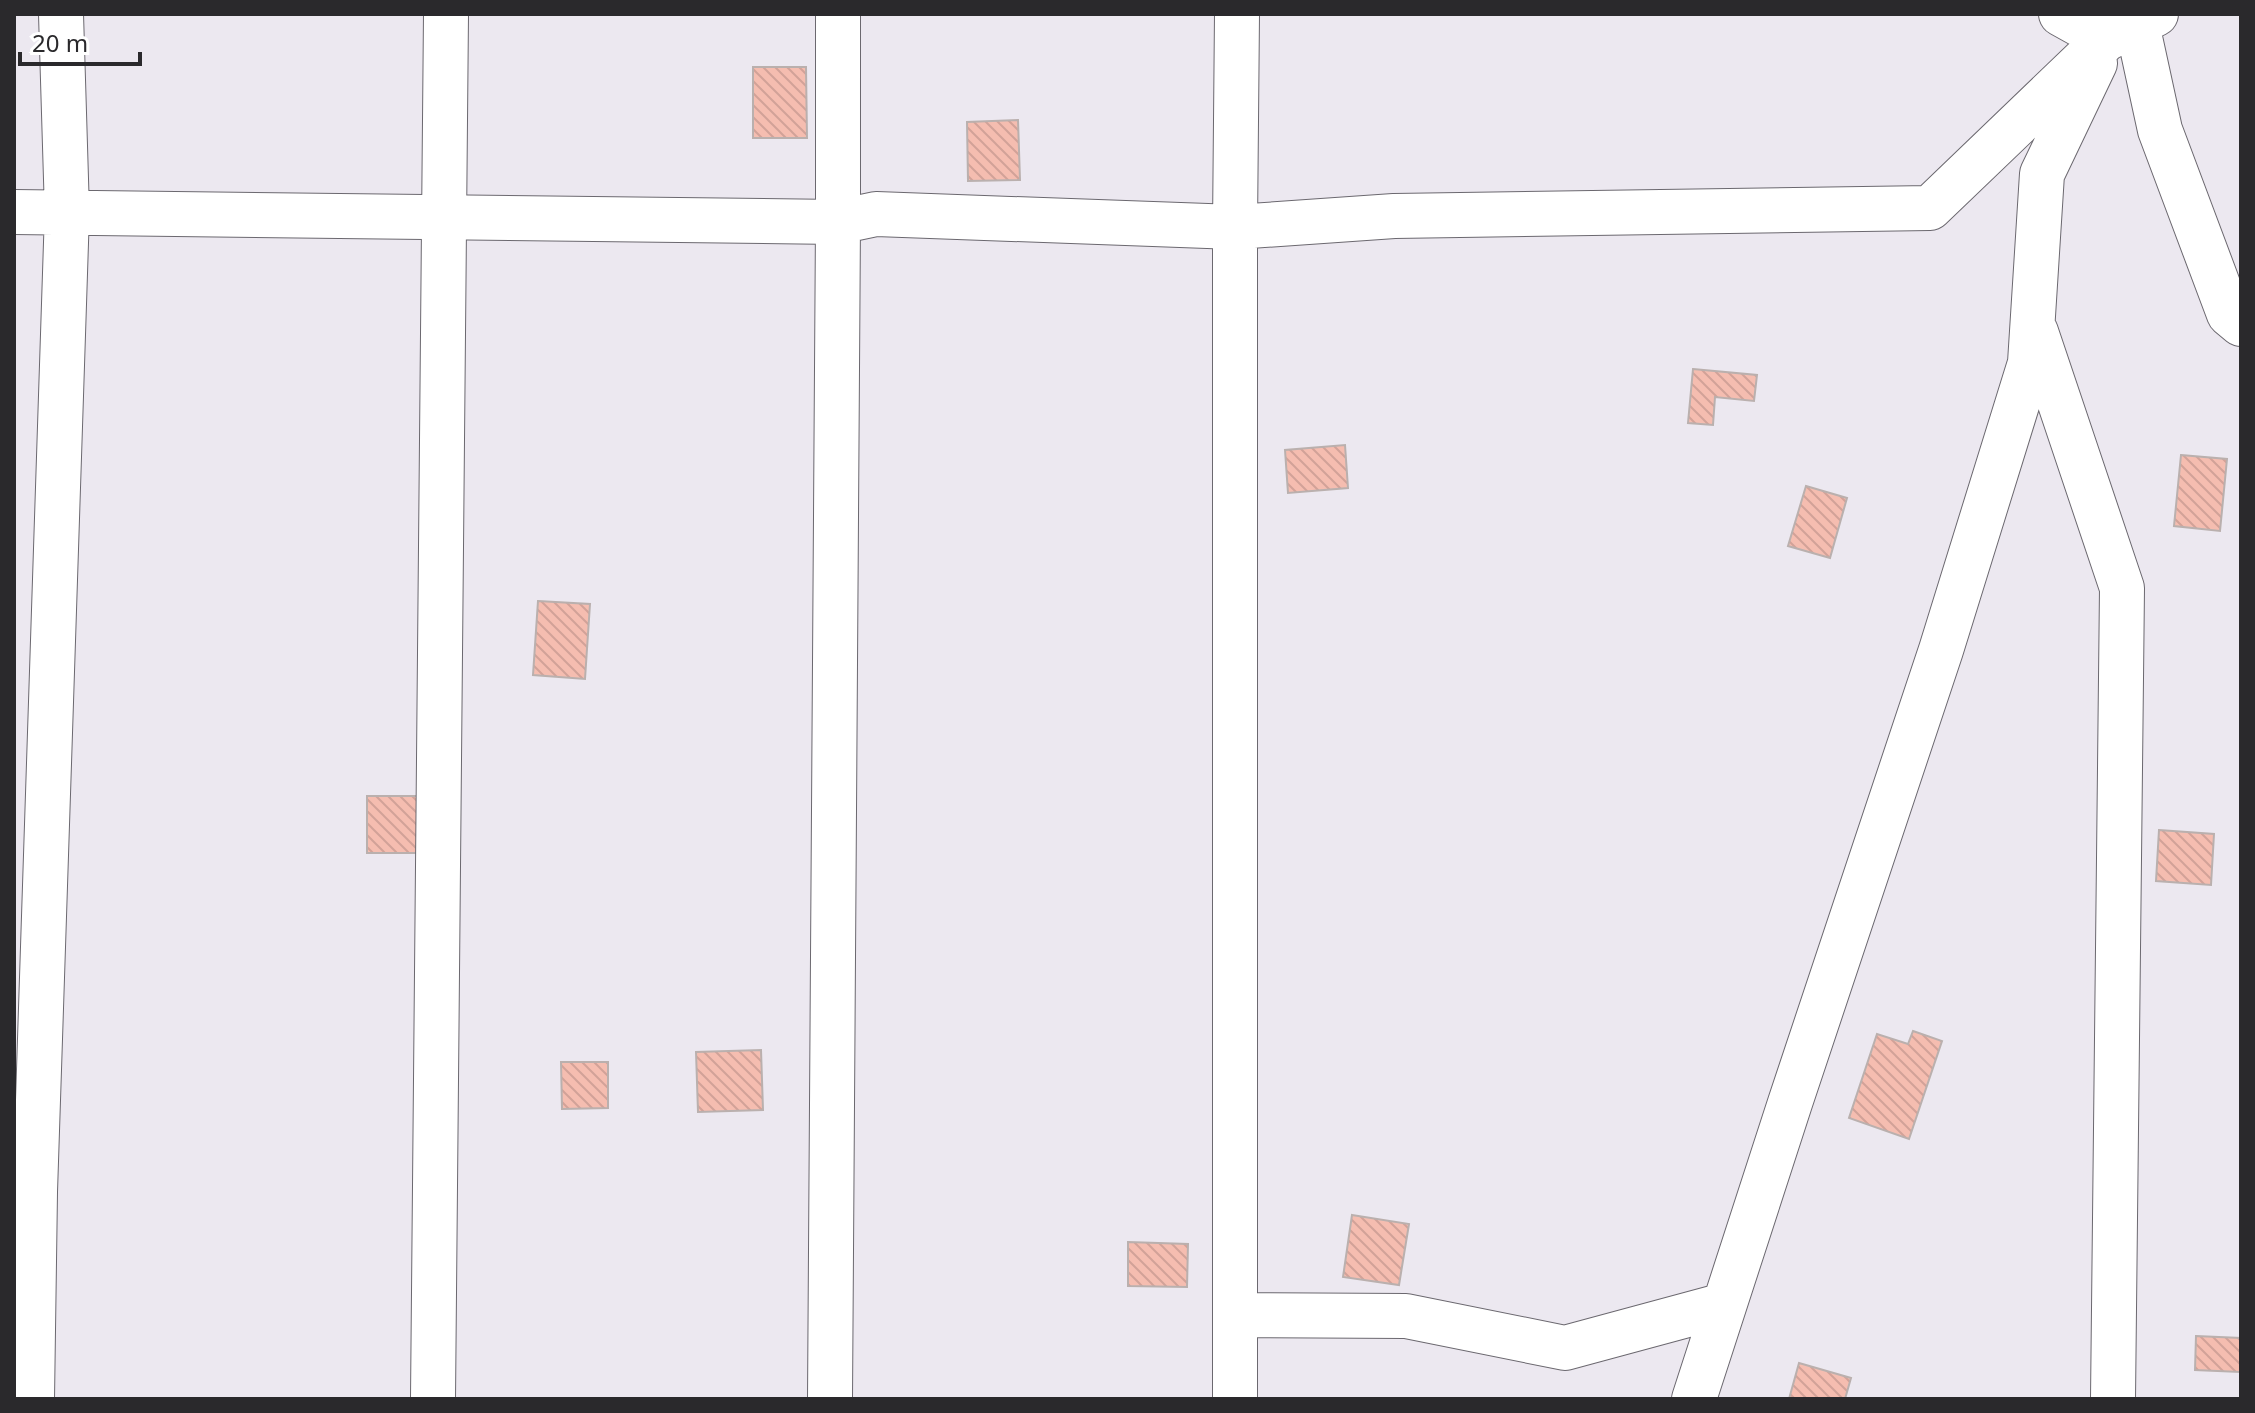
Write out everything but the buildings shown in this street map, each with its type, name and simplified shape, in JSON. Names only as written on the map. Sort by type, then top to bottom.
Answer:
[{"type":"street","points":[[32,1399],[35,1192],[67,212],[61,14]]},
{"type":"street","points":[[433,1399],[446,14]]},
{"type":"street","points":[[830,1399],[838,14]]},
{"type":"street","points":[[1235,1399],[1237,14]]},
{"type":"street","points":[[2061,14],[2133,26]]},
{"type":"street","points":[[14,212],[838,222],[876,214],[1235,227],[1394,216],[1930,208],[2133,26]]},
{"type":"street","points":[[1694,1399],[1941,650],[2030,363],[2042,174],[2133,26]]},
{"type":"street","points":[[2133,26],[2160,130],[2229,314],[2241,324]]},
{"type":"street","points":[[2033,323],[2122,588],[2113,1399]]},
{"type":"street","points":[[1236,1315],[1406,1316],[1565,1348],[1724,1305]]}]
